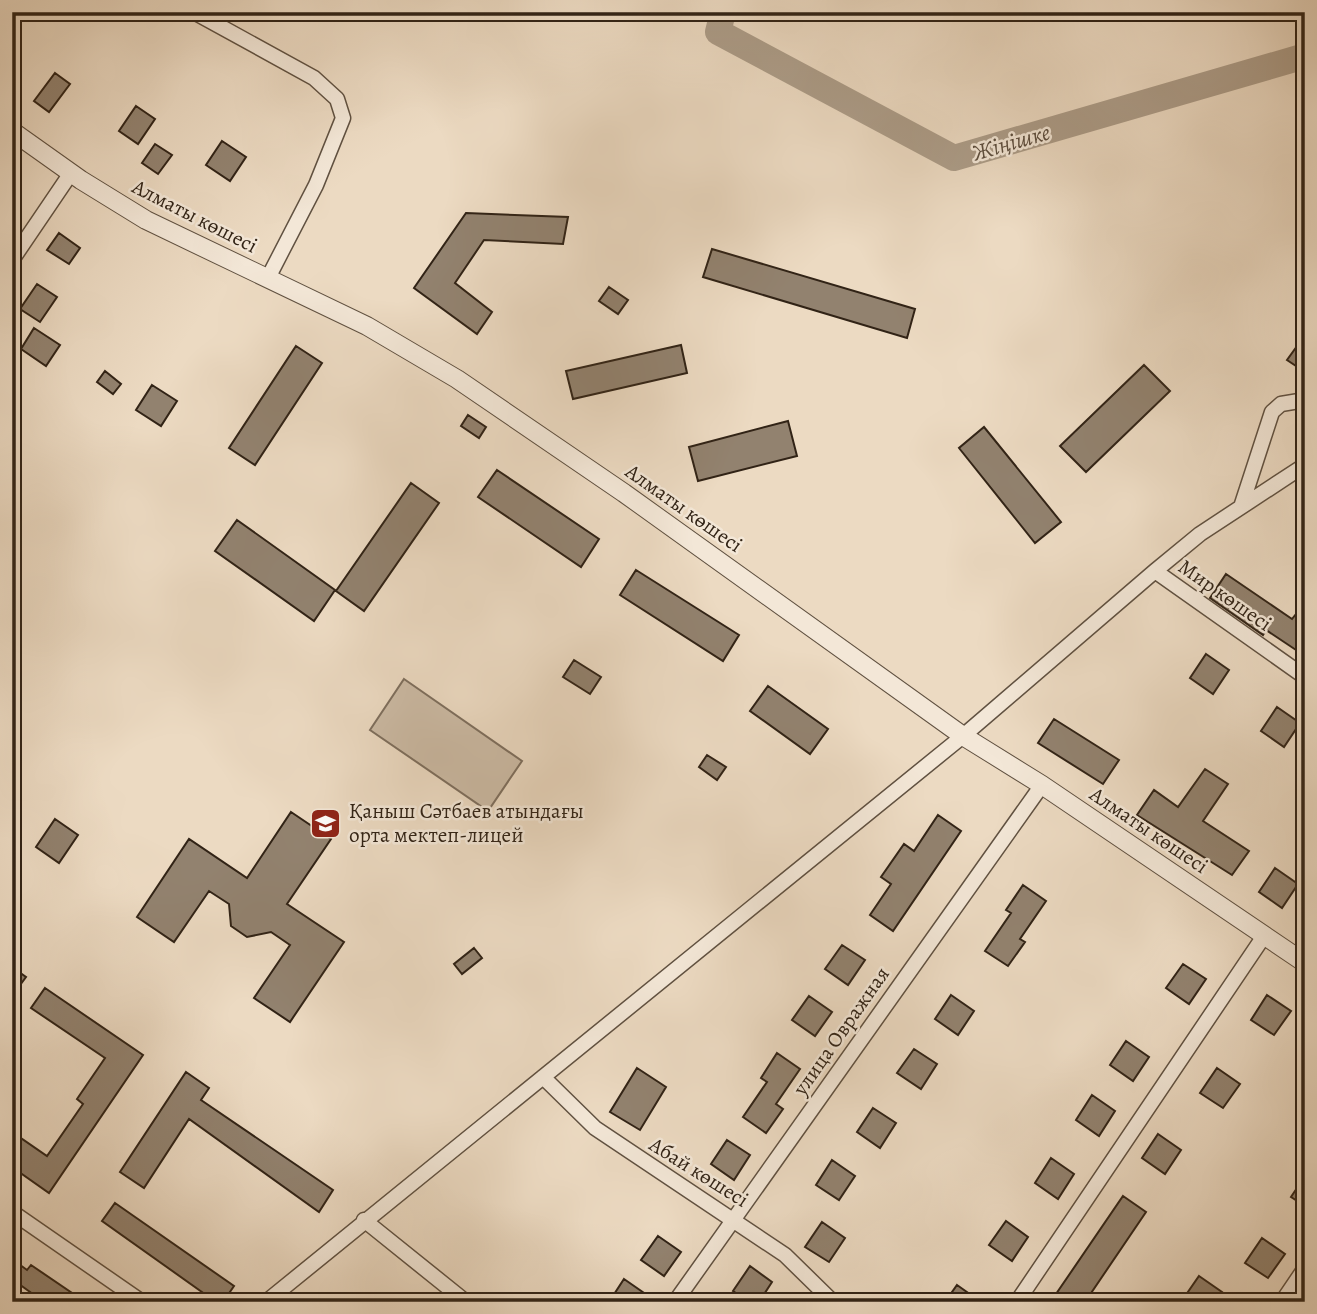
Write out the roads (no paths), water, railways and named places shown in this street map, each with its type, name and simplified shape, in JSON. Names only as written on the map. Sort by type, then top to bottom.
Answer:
[{"type":"street","points":[[194,12],[314,78],[337,99],[342,118],[316,185],[268,278]]},
{"type":"street","name":"Алматы көшесі","points":[[12,131],[71,173],[146,220],[367,327],[457,379],[624,493],[962,736],[1042,785],[1305,963]]},
{"type":"street","points":[[12,260],[71,173]]},
{"type":"street","points":[[1241,507],[1272,412],[1281,404],[1305,400]]},
{"type":"street","points":[[266,1302],[962,736],[1155,570],[1241,507],[1305,465]]},
{"type":"street","name":"Мир көшесі","points":[[1155,570],[1305,677]]},
{"type":"street","name":"улица Овражная","points":[[675,1302],[1042,785]]},
{"type":"street","points":[[1017,1302],[1264,936]]},
{"type":"street","name":"Абай көшесі","points":[[542,1077],[595,1128],[734,1218],[785,1255],[833,1302]]},
{"type":"street","points":[[12,1212],[142,1302]]},
{"type":"street","points":[[364,1220],[466,1302]]},
{"type":"street","points":[[1282,1302],[1305,1268]]},
{"type":"waterway","name":"Жіңішке","points":[[723,12],[718,32],[954,158],[1305,56]]},
{"type":"place","name":"Қаныш Сәтбаев атындағы орта мектеп-лицей","points":[[326,823]]}]
